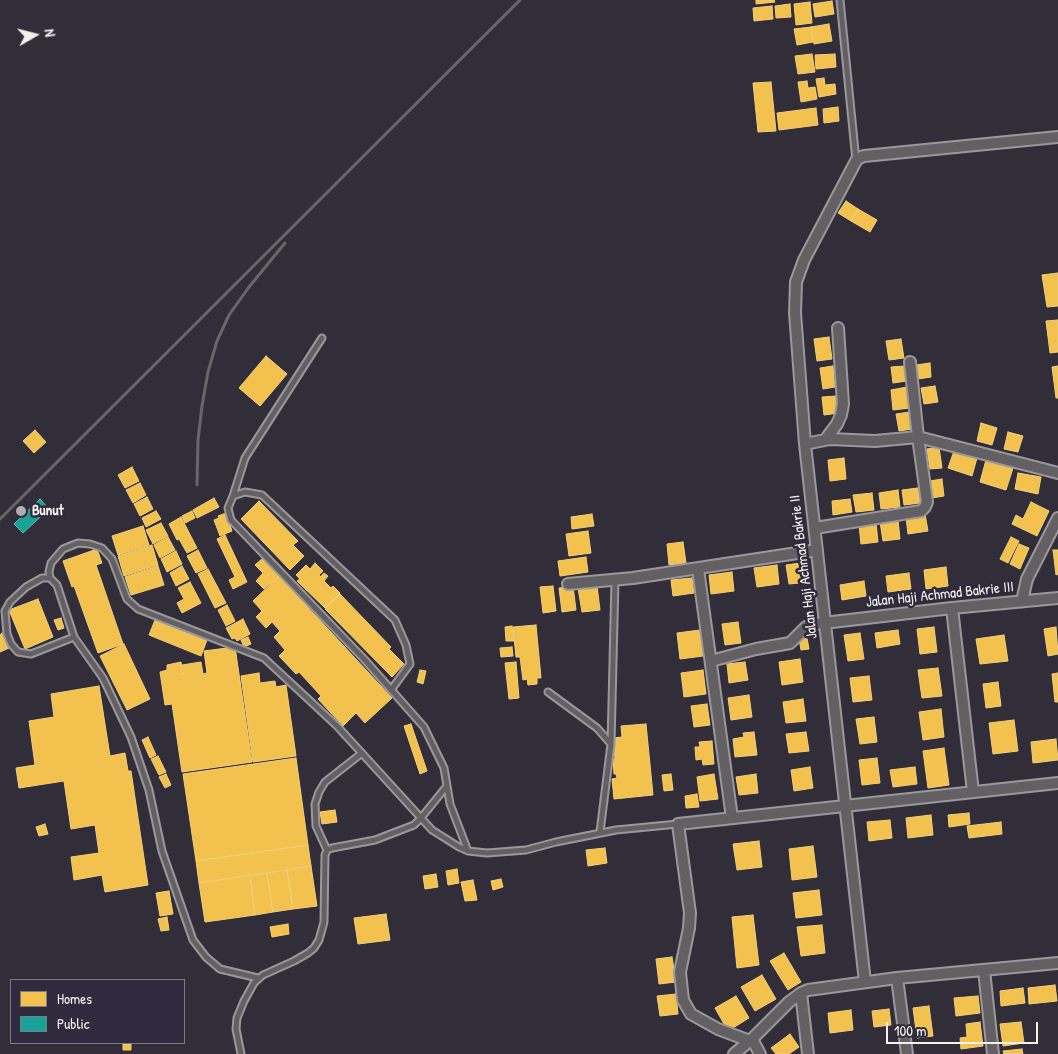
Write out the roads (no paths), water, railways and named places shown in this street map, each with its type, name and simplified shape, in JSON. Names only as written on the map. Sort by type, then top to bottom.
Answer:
[{"type":"street","points":[[856,161],[864,156],[1058,137]]},
{"type":"street","name":"Jalan Haji Achmad Bakrie II","points":[[856,161],[804,260],[796,282],[795,313],[805,444],[865,982]]},
{"type":"street","points":[[825,440],[837,424],[843,404],[838,328]]},
{"type":"street","points":[[815,528],[921,510],[925,507],[927,502],[910,362]]},
{"type":"street","points":[[805,444],[825,440],[875,441],[918,437],[1058,473]]},
{"type":"street","points":[[1022,601],[1027,579],[1058,518]]},
{"type":"street","points":[[568,584],[698,569],[817,550]]},
{"type":"street","points":[[698,569],[732,818]]},
{"type":"street","name":"Jalan Haji Achmad Bakrie III","points":[[711,661],[790,643],[806,627],[816,624],[1058,598]]},
{"type":"street","points":[[952,608],[973,792]]},
{"type":"street","points":[[760,1054],[751,1040],[718,1029],[690,1014],[683,1000],[680,972],[689,928],[690,913],[678,824],[1058,783]]},
{"type":"street","points":[[734,1054],[751,1040],[789,1002],[801,993],[818,988],[897,978],[1058,964]]},
{"type":"street","points":[[984,970],[993,1054]]},
{"type":"street","points":[[897,978],[907,1054]]},
{"type":"street","points":[[801,993],[808,1054]]},
{"type":"lane","points":[[840,0],[856,161]]},
{"type":"lane","points":[[322,338],[245,458],[228,508],[231,520],[392,690],[424,727],[444,768],[450,804],[468,851]]},
{"type":"lane","points":[[233,496],[245,492],[262,495],[395,620],[406,645],[410,664],[392,690]]},
{"type":"lane","points":[[258,978],[220,969],[206,957],[193,940],[162,851],[149,790],[131,737],[103,678],[74,637],[57,585],[50,578],[51,563],[63,550],[78,543],[102,548],[112,559],[127,599],[138,609],[264,658],[337,726],[432,830],[468,851],[486,853],[526,850],[600,832],[678,824]]},
{"type":"lane","points":[[50,578],[42,578],[31,584],[5,611],[4,620],[11,644],[18,652],[31,654],[74,637]]},
{"type":"lane","points":[[600,832],[612,744],[615,580]]},
{"type":"lane","points":[[548,692],[597,728],[612,744]]},
{"type":"lane","points":[[241,1054],[236,1029],[238,1018],[244,1001],[258,978],[308,953],[319,940],[324,922],[325,855],[327,850],[316,826],[315,804],[325,782],[362,753]]},
{"type":"lane","points":[[327,850],[375,840],[414,825],[446,787]]},
{"type":"railway","points":[[0,519],[520,0]]},
{"type":"railway","points":[[197,485],[198,440],[202,406],[208,372],[217,341],[229,315],[285,243]]},
{"type":"place","name":"Bunut","points":[[21,511]]}]
